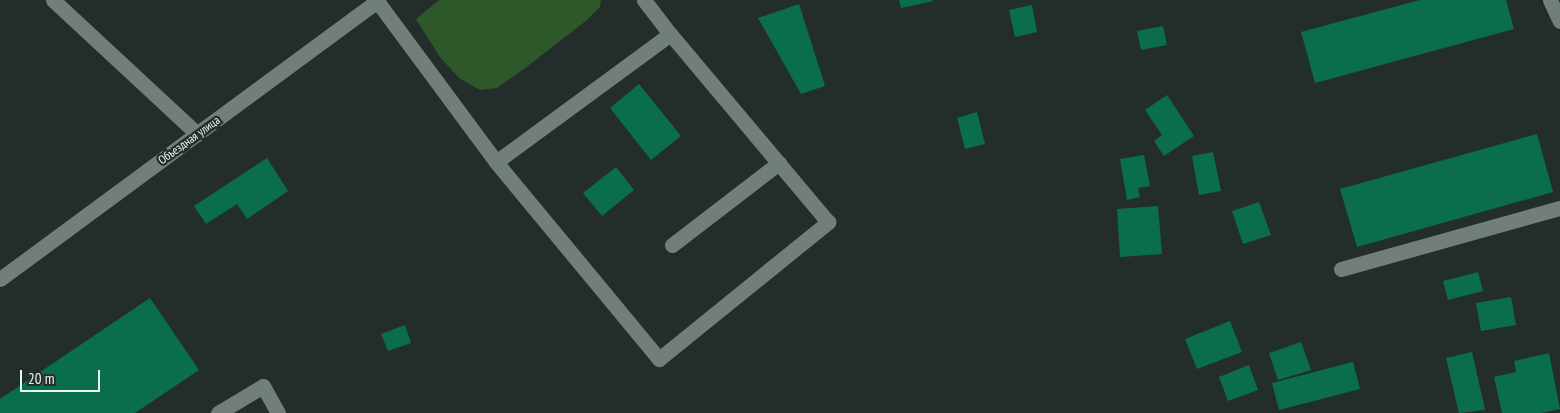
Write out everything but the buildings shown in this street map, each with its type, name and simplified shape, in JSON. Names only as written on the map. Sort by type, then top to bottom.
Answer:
[{"type":"main road","points":[[52,0],[197,134]]},
{"type":"main road","points":[[378,0],[496,162],[659,360],[828,222],[670,34],[644,0]]},
{"type":"main road","name":"Объездная улица","points":[[0,279],[378,0]]},
{"type":"main road","points":[[1550,0],[1560,21]]},
{"type":"main road","points":[[496,162],[670,34]]},
{"type":"main road","points":[[672,245],[779,163]]},
{"type":"main road","points":[[1341,269],[1560,208]]},
{"type":"main road","points":[[218,413],[263,386],[278,413]]},
{"type":"green space","points":[[439,0],[601,0],[600,7],[587,20],[524,69],[497,88],[480,90],[459,78],[440,57],[416,19]]}]
